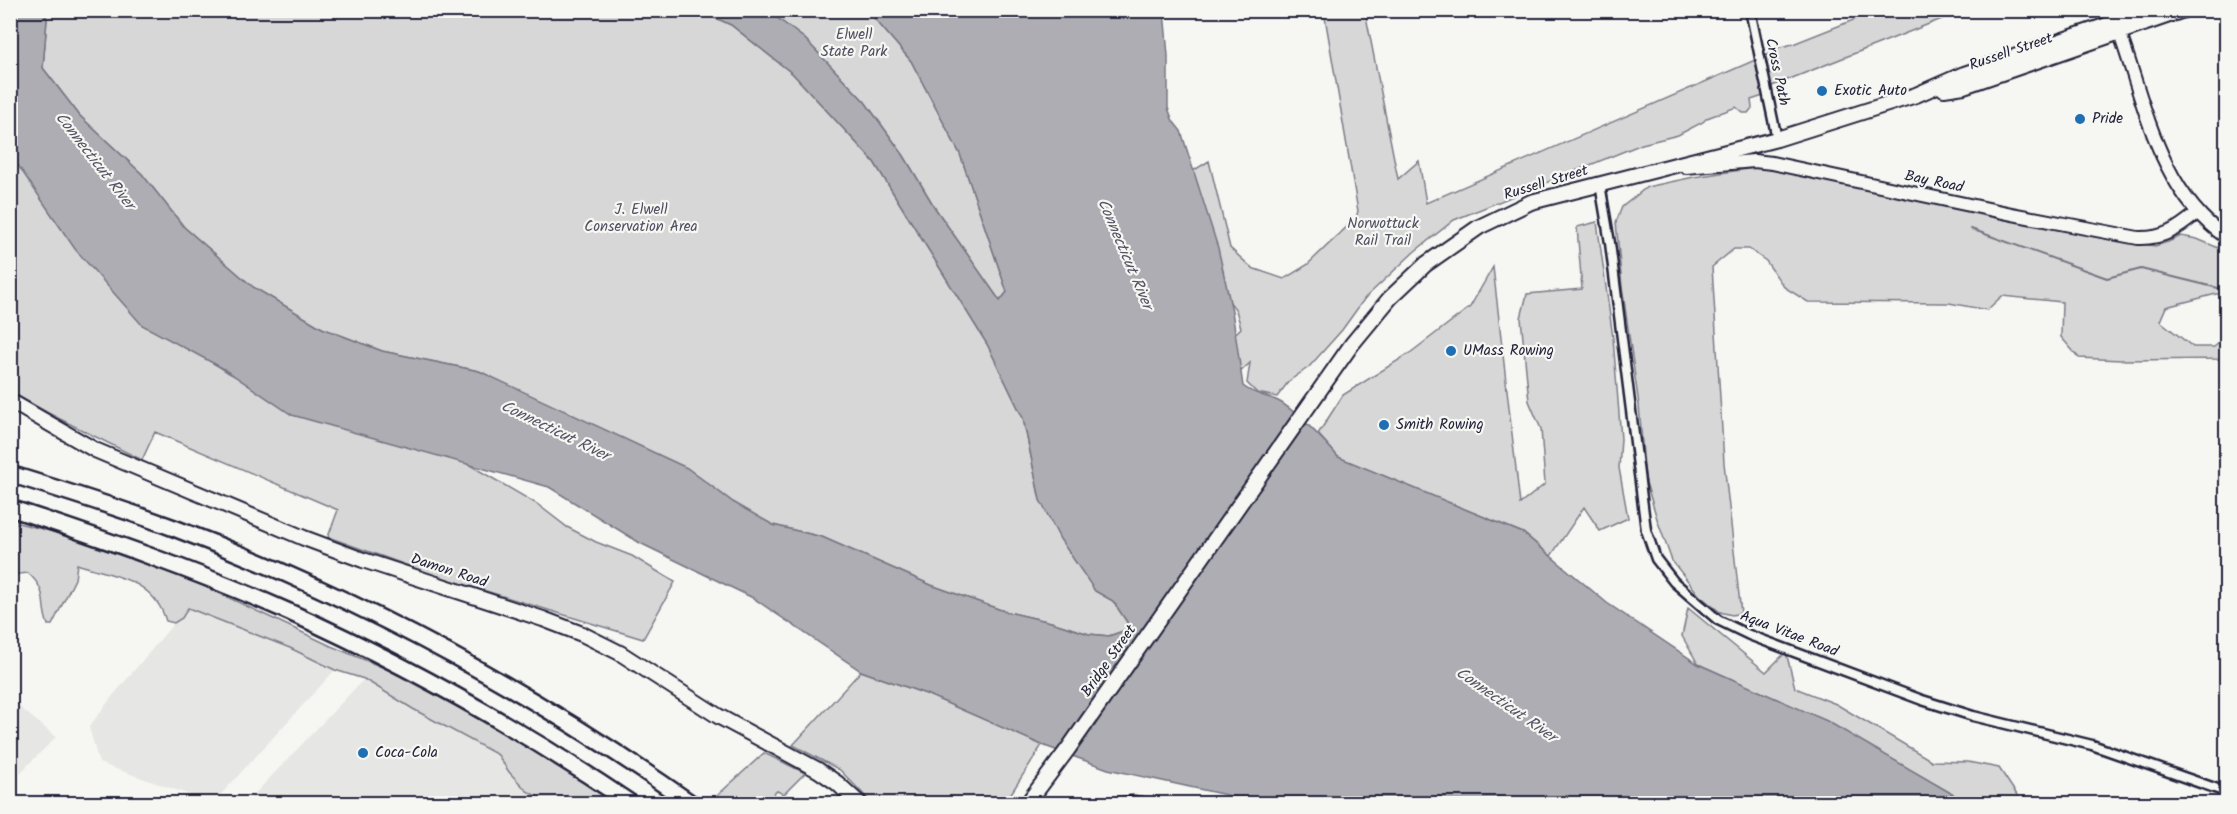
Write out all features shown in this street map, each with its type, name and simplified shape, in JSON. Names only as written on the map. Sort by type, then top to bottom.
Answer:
[{"type":"highway","points":[[10,474],[105,503],[173,528],[254,560],[373,614],[527,697],[614,751],[692,804]]},
{"type":"highway","points":[[10,508],[182,567],[260,599],[340,636],[485,711],[632,804]]},
{"type":"main road","name":"Russell Street","points":[[2118,27],[2151,10]]},
{"type":"main road","name":"Russell Street","points":[[1216,536],[1371,320],[1394,293],[1460,238],[1503,214],[1531,202],[1778,139],[1916,95],[1964,74],[2118,27],[2184,10]]},
{"type":"main road","points":[[2118,27],[2162,154],[2180,190],[2197,213],[2226,237]]},
{"type":"main road","name":"Bay Road","points":[[1657,170],[1743,162],[1772,163],[2138,238],[2153,238],[2168,234],[2197,213]]},
{"type":"main road","name":"Damon Road","points":[[10,401],[95,450],[303,538],[582,634],[620,653],[718,716],[818,770],[837,783],[860,804]]},
{"type":"main road","name":"Bridge Street","points":[[1027,804],[1068,749],[1216,536]]},
{"type":"street","name":"Cross Path","points":[[1750,10],[1778,139]]},
{"type":"street","name":"Aqua Vitae Road","points":[[1600,184],[1610,243],[1648,538],[1656,559],[1674,582],[1728,626],[1876,684],[1973,716],[2106,749],[2226,792]]},
{"type":"street","points":[[1103,804],[1133,801],[1154,804]]},
{"type":"shaded area","points":[[187,608],[290,648],[335,670],[213,803],[99,763],[89,727],[174,623],[182,618]]},
{"type":"shaded area","name":"Coca-Cola","points":[[364,679],[413,709],[498,755],[509,772],[527,791],[549,803],[245,804]]},
{"type":"shaded area","points":[[11,700],[56,737],[11,782]]},
{"type":"green space","name":"J. Elwell Conservation Area","points":[[700,10],[731,25],[793,74],[874,162],[987,344],[1023,418],[1040,500],[1095,591],[1113,601],[1127,622],[1126,630],[1109,636],[1089,634],[1004,611],[931,585],[822,537],[773,525],[479,371],[382,351],[322,328],[253,287],[184,227],[142,174],[80,116],[43,68],[47,19],[43,11]]},
{"type":"green space","name":"Elwell State Park","points":[[768,11],[868,11],[911,61],[960,154],[1007,292],[1000,301],[935,208],[904,156],[865,102],[805,39]]},
{"type":"green space","name":"Norwottuck Rail Trail","points":[[1324,11],[1365,11],[1398,179],[1419,161],[1426,203],[1776,51],[1776,48],[1793,44],[1876,11],[1962,11],[1772,86],[1763,96],[1751,100],[1752,108],[1748,113],[1743,113],[1736,107],[1707,118],[1678,135],[1642,144],[1454,220],[1414,252],[1365,298],[1342,330],[1309,367],[1289,381],[1277,397],[1257,393],[1247,383],[1250,363],[1152,452],[1137,428],[1241,328],[1236,310],[1222,292],[1191,172],[1209,161],[1230,248],[1252,268],[1284,279],[1307,265],[1356,218],[1358,211]]},
{"type":"green space","points":[[10,155],[215,364],[229,373],[263,390],[461,460],[537,504],[567,527],[596,542],[632,556],[675,582],[643,639],[434,575],[328,537],[338,510],[155,432],[142,460],[11,392]]},
{"type":"green space","points":[[1761,167],[1792,171],[2102,238],[2155,246],[2181,236],[2197,239],[2226,251],[2226,294],[2216,294],[2166,307],[2160,321],[2193,347],[2214,347],[2226,337],[2226,359],[2079,358],[2061,337],[2062,302],[2002,296],[1987,310],[1949,303],[1808,302],[1784,287],[1766,261],[1749,249],[1734,249],[1712,267],[1724,463],[1741,613],[1732,615],[1720,612],[1699,595],[1672,561],[1645,479],[1639,405],[1622,286],[1616,222],[1622,207],[1647,187]]},
{"type":"green space","points":[[1597,222],[1613,338],[1621,439],[1619,468],[1628,518],[1600,531],[1584,507],[1551,556],[1523,533],[1338,457],[1318,434],[1343,395],[1410,353],[1470,307],[1493,267],[1520,504],[1545,484],[1541,429],[1529,401],[1521,318],[1527,294],[1582,289],[1577,227]]},
{"type":"green space","points":[[10,521],[74,537],[157,564],[331,646],[394,672],[517,738],[617,803],[549,803],[527,791],[509,772],[498,755],[413,709],[364,679],[335,670],[290,648],[188,608],[182,618],[174,623],[166,621],[152,596],[131,581],[118,576],[77,564],[75,579],[52,625],[48,625],[42,592],[35,580],[28,573],[11,575]]},
{"type":"green space","points":[[1688,608],[1766,672],[1786,652],[1795,688],[1836,704],[1932,761],[1968,762],[1999,768],[2024,803],[1968,803],[1827,722],[1698,664],[1682,636]]},
{"type":"green space","points":[[861,671],[926,694],[1042,745],[1005,803],[873,804],[840,770],[793,745]]},
{"type":"green space","points":[[764,753],[805,773],[784,794],[777,791],[764,803],[709,803]]},
{"type":"water","name":"Connecticut River","points":[[10,11],[43,11],[47,19],[43,68],[80,116],[142,174],[184,227],[253,287],[322,328],[382,351],[479,371],[687,468],[733,502],[773,525],[822,537],[931,585],[1004,611],[1089,634],[1109,636],[1126,630],[1127,622],[1113,601],[1095,591],[1060,539],[1040,500],[1023,418],[987,344],[874,162],[793,74],[731,25],[700,11],[768,11],[805,39],[865,102],[904,156],[935,208],[1000,301],[1007,292],[960,154],[911,61],[868,11],[1164,11],[1168,56],[1168,108],[1173,121],[1181,131],[1218,248],[1232,311],[1243,386],[1285,405],[1310,426],[1338,457],[1523,533],[1607,603],[1698,664],[1827,721],[1968,803],[1258,803],[1108,769],[1042,745],[926,694],[861,671],[753,598],[640,543],[549,487],[292,415],[224,369],[142,325],[75,249],[11,155]]},
{"type":"waterway","points":[[1971,229],[2107,278],[2141,269],[2226,290]]},
{"type":"place","name":"Exotic Auto","points":[[1822,91]]},
{"type":"place","name":"Pride","points":[[2080,119]]},
{"type":"place","name":"UMass Rowing","points":[[1451,351]]},
{"type":"place","name":"Smith Rowing","points":[[1384,425]]},
{"type":"place","name":"Coca-Cola","points":[[363,753]]}]
